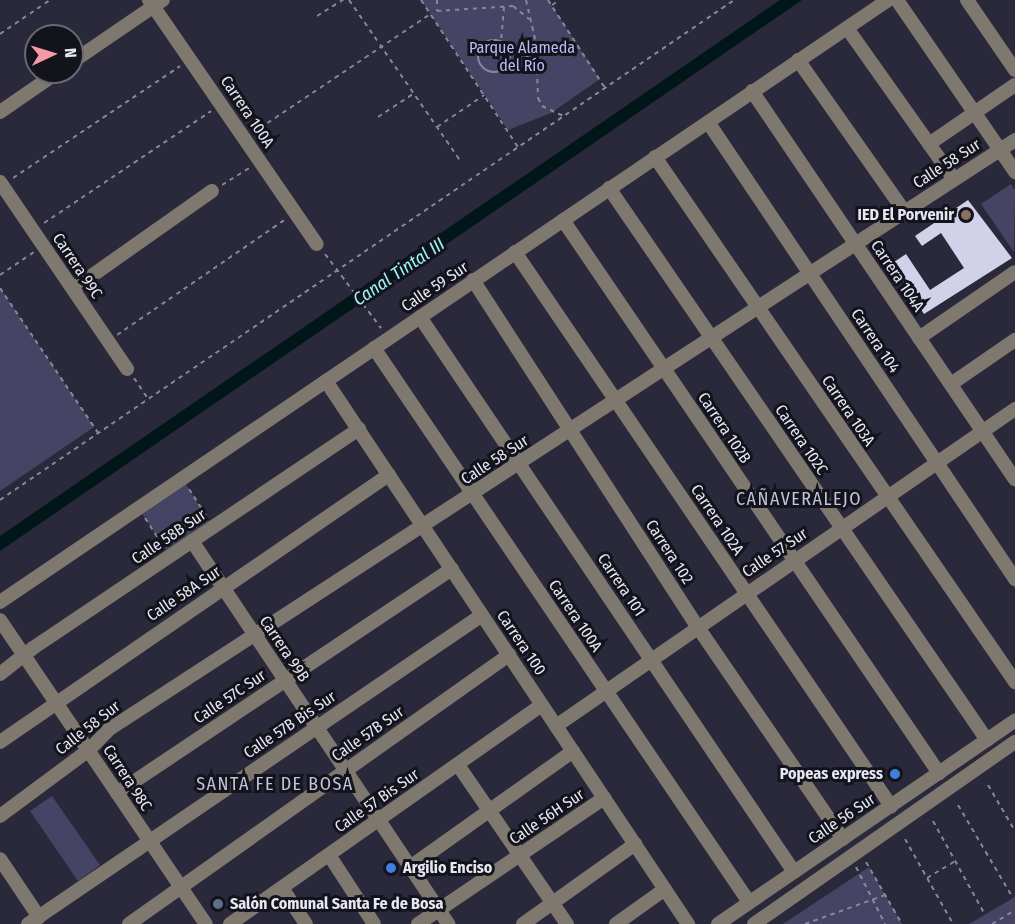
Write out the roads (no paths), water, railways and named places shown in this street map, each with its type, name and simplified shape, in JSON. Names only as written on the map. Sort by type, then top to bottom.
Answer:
[{"type":"street","name":"Calle 59 Sur","points":[[0,602],[888,0]]},
{"type":"street","points":[[897,0],[1015,172]]},
{"type":"street","points":[[967,0],[1015,70]]},
{"type":"street","points":[[84,53],[156,2]]},
{"type":"street","name":"Carrera 100A","points":[[156,2],[190,60],[317,244]]},
{"type":"street","points":[[847,28],[954,179]]},
{"type":"street","points":[[798,60],[905,212]]},
{"type":"street","points":[[0,112],[41,84]]},
{"type":"street","points":[[929,144],[1015,85]]},
{"type":"street","name":"Carrera 104A","points":[[752,91],[1015,480]]},
{"type":"street","name":"Carrera 104","points":[[708,122],[1015,579]]},
{"type":"street","name":"Calle 58 Sur","points":[[0,816],[89,750],[108,730],[423,525],[473,495],[1015,140]]},
{"type":"street","name":"Carrera 103A","points":[[655,157],[1015,682]]},
{"type":"street","name":"Carrera 99C","points":[[1,184],[127,369]]},
{"type":"street","name":"Carrera 102C","points":[[609,188],[987,740]]},
{"type":"street","points":[[73,289],[212,191]]},
{"type":"street","name":"Carrera 102B","points":[[563,220],[939,773]]},
{"type":"street","name":"Carrera 102A","points":[[515,252],[891,806]]},
{"type":"street","points":[[919,338],[1015,272]]},
{"type":"street","name":"Carrera 102","points":[[473,280],[697,626],[843,839]]},
{"type":"street","name":"Carrera 101","points":[[420,317],[794,872]]},
{"type":"street","points":[[951,384],[1015,340]]},
{"type":"street","name":"Carrera 100A","points":[[374,348],[749,902]]},
{"type":"street","name":"Carrera 100","points":[[326,381],[688,924]]},
{"type":"street","name":"Calle 57 Sur","points":[[556,726],[605,689],[1015,409]]},
{"type":"street","name":"Calle 58B Sur","points":[[0,675],[170,556],[359,429]]},
{"type":"street","name":"Calle 58A Sur","points":[[0,742],[389,475]]},
{"type":"street","name":"Carrera 99B","points":[[192,541],[448,924]]},
{"type":"street","name":"Calle 57C Sur","points":[[117,793],[452,569]]},
{"type":"street","name":"Calle 57B Bis Sur","points":[[34,920],[482,615]]},
{"type":"street","name":"Carrera 98C","points":[[0,620],[206,924]]},
{"type":"street","name":"Calle 57B Sur","points":[[129,924],[182,889],[509,655]]},
{"type":"street","name":"Calle 57 Bis Sur","points":[[230,924],[542,705]]},
{"type":"street","points":[[754,924],[1015,743],[1010,724]]},
{"type":"street","name":"Calle 56 Sur","points":[[718,924],[1010,724]]},
{"type":"street","points":[[410,867],[487,809],[573,751]]},
{"type":"street","points":[[458,765],[567,924]]},
{"type":"street","name":"Calle 56H Sur","points":[[418,924],[604,798]]},
{"type":"street","points":[[523,924],[635,844]]},
{"type":"street","points":[[329,855],[374,924]]},
{"type":"street","points":[[0,860],[34,920]]},
{"type":"street","points":[[282,888],[306,924]]},
{"type":"street","points":[[616,924],[665,889]]},
{"type":"water","name":"Canal Tintal III","points":[[780,0],[802,0],[0,551],[0,536]]},
{"type":"place","name":"IED El Porvenir","points":[[966,215]]},
{"type":"place","name":"Popeas express","points":[[895,774]]},
{"type":"place","name":"Argilio Enciso","points":[[391,868]]},
{"type":"place","name":"Salón Comunal Santa Fe de Bosa","points":[[218,904]]},
{"type":"district","name":"CAÑAVERALEJO","points":[[799,499]]},
{"type":"district","name":"SANTA FE DE BOSA","points":[[275,784]]},
{"type":"park label","name":"Parque Alameda del Río","points":[[522,57]]}]
